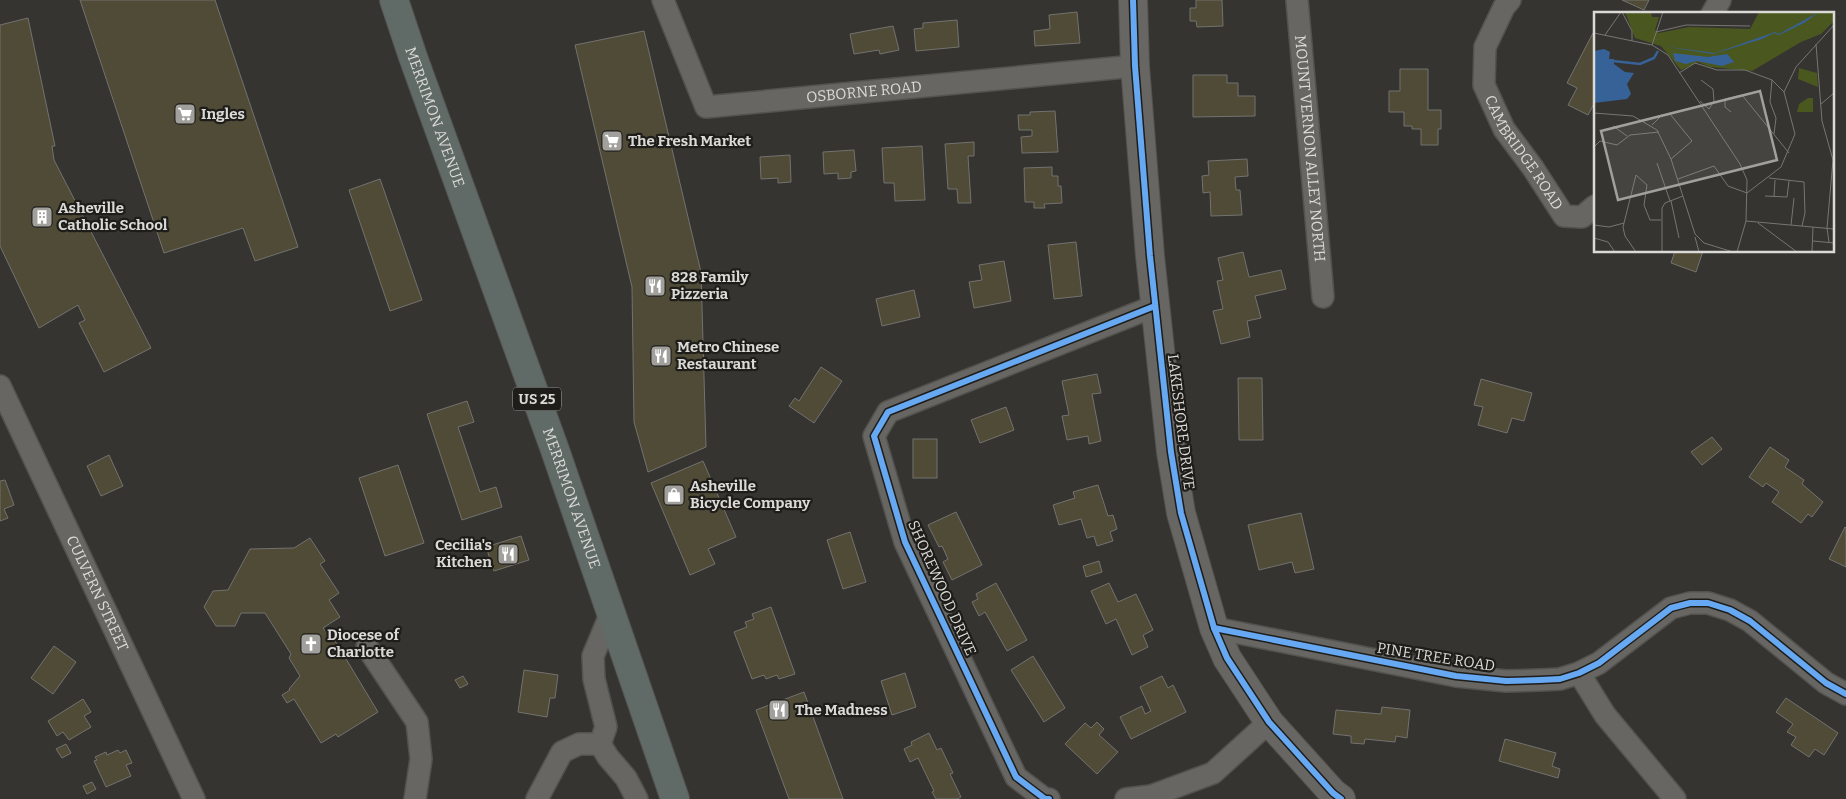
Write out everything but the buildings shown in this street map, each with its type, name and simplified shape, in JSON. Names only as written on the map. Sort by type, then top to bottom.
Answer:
[{"type":"main road","name":"MERRIMON AVENUE","points":[[394,0],[555,450],[675,799]]},
{"type":"street","name":"OSBORNE ROAD","points":[[663,0],[706,107],[1135,66]]},
{"type":"street","name":"LAKESHORE DRIVE","points":[[1133,0],[1135,66],[1155,306],[1170,452],[1181,513],[1214,628],[1227,658],[1269,722],[1340,799]]},
{"type":"street","name":"MOUNT VERNON ALLEY NORTH","points":[[1297,0],[1323,297]]},
{"type":"street","name":"CAMBRIDGE ROAD","points":[[1510,0],[1504,7],[1485,48],[1484,85],[1504,129],[1533,168],[1564,216],[1582,217],[1594,207]]},
{"type":"street","points":[[1713,12],[1720,0]]},
{"type":"street","name":"SHOREWOOD DRIVE","points":[[1049,799],[1045,799],[1016,777],[904,542],[874,436],[888,412],[1155,306]]},
{"type":"street","name":"CULVERN STREET","points":[[0,386],[194,799]]},
{"type":"street","name":"PINE TREE ROAD","points":[[1214,628],[1456,676],[1506,681],[1560,679],[1579,673],[1600,662],[1671,608],[1690,603],[1708,603],[1730,610],[1750,621],[1826,683],[1846,694]]},
{"type":"street","points":[[600,744],[606,728],[594,679],[593,656],[611,612]]},
{"type":"street","points":[[366,647],[417,722],[421,759],[415,799]]},
{"type":"street","points":[[1579,673],[1606,716],[1676,799]]},
{"type":"street","points":[[1126,799],[1151,796],[1213,772],[1269,722]]},
{"type":"street","points":[[537,799],[562,752],[579,744],[600,744]]},
{"type":"street","points":[[600,744],[608,757],[626,778],[637,799]]},
{"type":"cycle path","points":[[1133,0],[1135,66],[1150,256],[1171,452],[1181,513],[1214,628],[1227,658],[1269,722],[1333,793],[1341,799]]},
{"type":"cycle path","points":[[1049,799],[1045,799],[1016,777],[905,542],[874,436],[888,412],[1155,306]]},
{"type":"cycle path","points":[[1214,628],[1456,676],[1506,681],[1560,679],[1579,673],[1599,663],[1671,608],[1690,603],[1708,603],[1730,610],[1750,621],[1826,683],[1846,694]]},
{"type":"place","name":"Ingles","points":[[185,114]]},
{"type":"place","name":"The Fresh Market","points":[[612,141]]},
{"type":"place","name":"Asheville Catholic School","points":[[42,217]]},
{"type":"place","name":"828 Family Pizzeria","points":[[655,286]]},
{"type":"place","name":"Metro Chinese Restaurant","points":[[661,356]]},
{"type":"place","name":"Asheville Bicycle Company","points":[[674,495]]},
{"type":"place","name":"Cecilia's Kitchen","points":[[508,554]]},
{"type":"place","name":"Diocese of Charlotte","points":[[311,644]]},
{"type":"place","name":"The Madness","points":[[779,710]]}]
